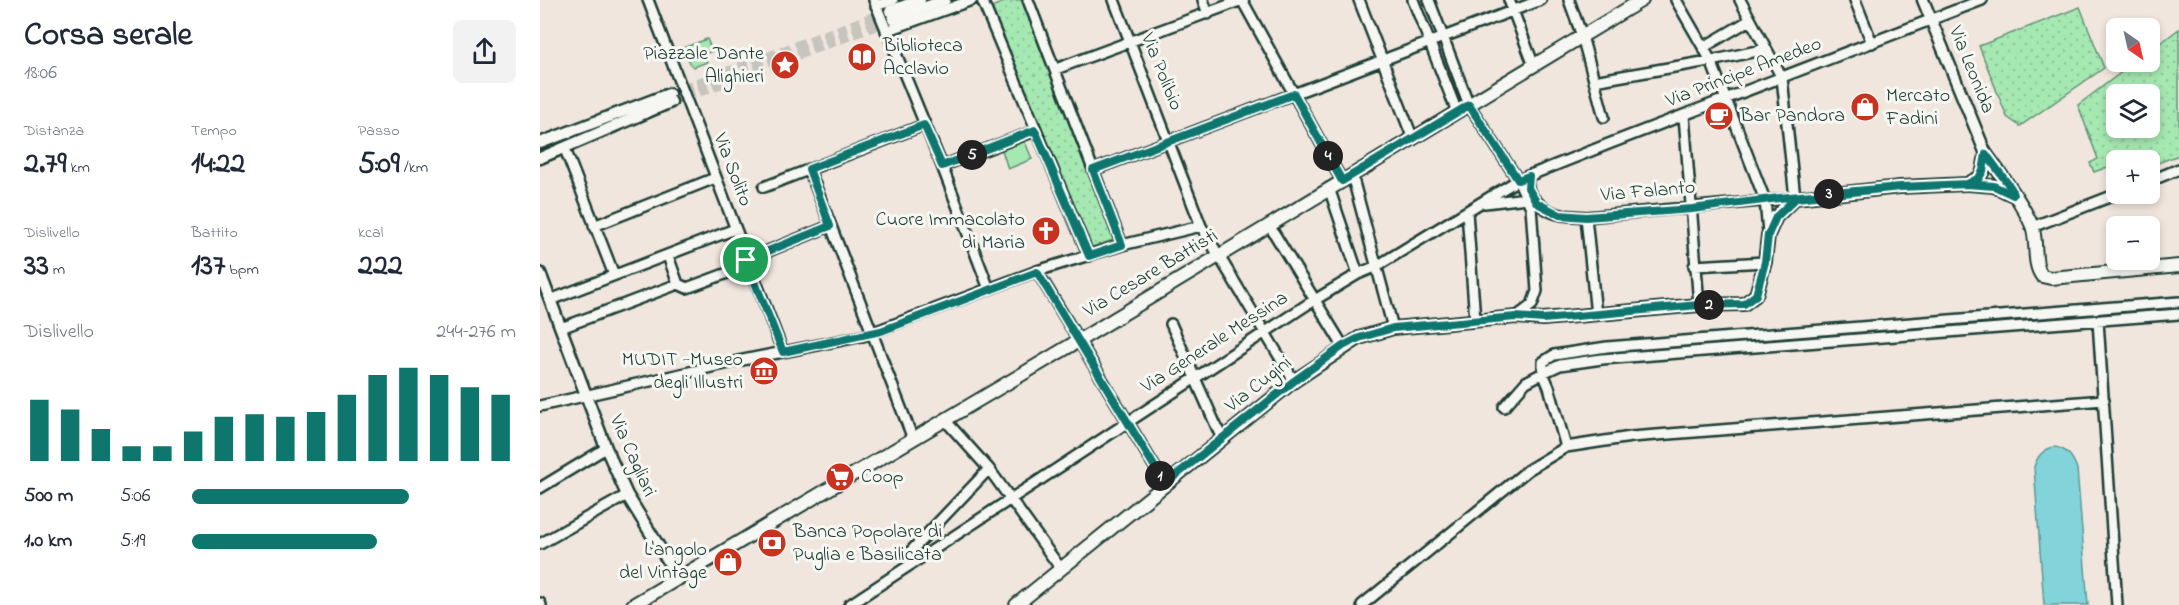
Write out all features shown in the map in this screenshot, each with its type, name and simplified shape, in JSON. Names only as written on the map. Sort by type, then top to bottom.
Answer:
[{"type":"main road","name":"Via Cesare Battisti","points":[[633,605],[1078,341],[1642,0]]},
{"type":"main road","points":[[1967,184],[1979,178],[1983,171],[1986,154]]},
{"type":"main road","points":[[1986,154],[2011,188],[2032,227],[2038,270],[2042,276],[2051,278],[2179,266]]},
{"type":"main road","name":"Via Falanto","points":[[1796,198],[1900,187],[1967,184],[1994,186],[2013,195]]},
{"type":"main road","points":[[1768,235],[1776,217],[1796,198]]},
{"type":"main road","name":"Via Cugini","points":[[1016,605],[1294,381],[1343,346],[1359,338],[1393,328],[1475,320],[1516,317],[1543,319],[1699,305],[1744,304],[1756,295],[1765,262],[1768,235]]},
{"type":"street","name":"Via Solìto","points":[[648,0],[783,352]]},
{"type":"street","points":[[892,10],[920,0]]},
{"type":"street","points":[[875,3],[892,10],[945,0]]},
{"type":"street","points":[[886,31],[972,0]]},
{"type":"street","points":[[982,0],[1089,256]]},
{"type":"street","points":[[1028,0],[1122,245]]},
{"type":"street","name":"Via Polibio","points":[[1114,0],[1201,226],[1294,381]]},
{"type":"street","points":[[1203,0],[1208,14]]},
{"type":"street","points":[[1056,69],[1242,0],[1294,94],[1347,178],[1377,266],[1393,328]]},
{"type":"street","points":[[1359,0],[1413,139]]},
{"type":"street","points":[[1413,0],[1457,112]]},
{"type":"street","points":[[1429,0],[1469,105],[1518,180],[1527,198],[1532,220],[1537,291],[1532,305],[1516,317]]},
{"type":"street","points":[[1509,0],[1534,66]]},
{"type":"street","points":[[1093,170],[1541,0]]},
{"type":"street","points":[[1569,0],[1582,36],[1604,117]]},
{"type":"street","points":[[1676,0],[1711,61],[1765,200],[1768,235]]},
{"type":"street","points":[[1740,0],[1782,78],[1796,198]]},
{"type":"street","points":[[1855,0],[1872,43]]},
{"type":"street","name":"Via Leonida","points":[[1923,0],[1986,154]]},
{"type":"street","name":"Via Principe Amedeo","points":[[1518,180],[1611,142],[1983,0]]},
{"type":"street","points":[[875,3],[942,166],[989,289]]},
{"type":"street","points":[[1704,47],[1750,20]]},
{"type":"street","points":[[1594,81],[1766,49]]},
{"type":"street","points":[[540,143],[670,98],[565,149],[540,158]]},
{"type":"street","points":[[1684,116],[1694,266],[1699,305]]},
{"type":"street","points":[[764,186],[924,125]]},
{"type":"street","points":[[942,166],[1035,130]]},
{"type":"street","points":[[565,149],[614,275]]},
{"type":"street","points":[[809,169],[913,439]]},
{"type":"street","points":[[2160,177],[2179,169]]},
{"type":"street","points":[[1529,176],[1528,188],[1537,203],[1548,210]]},
{"type":"street","points":[[594,226],[715,178]]},
{"type":"street","name":"Via Generale Messina","points":[[849,605],[1315,300],[1358,274],[1377,266],[1518,180]]},
{"type":"street","points":[[1329,188],[1358,274]]},
{"type":"street","points":[[1482,203],[1527,198]]},
{"type":"street","name":"Via Falanto","points":[[1548,210],[1560,215],[1586,217],[1796,198]]},
{"type":"street","points":[[2032,227],[2106,198]]},
{"type":"street","points":[[1532,220],[1539,213],[1548,210]]},
{"type":"street","points":[[1467,212],[1475,320]]},
{"type":"street","points":[[1586,217],[1596,315]]},
{"type":"street","points":[[1269,225],[1343,346]]},
{"type":"street","points":[[561,328],[678,284],[687,288],[830,226]]},
{"type":"street","points":[[540,406],[872,334],[1037,272],[1122,245],[1201,226]]},
{"type":"street","points":[[550,300],[735,229]]},
{"type":"street","points":[[668,256],[678,284]]},
{"type":"street","points":[[1694,266],[1765,262]]},
{"type":"street","points":[[1037,272],[1165,484]]},
{"type":"street","name":"Via Cagliari","points":[[540,273],[606,448],[627,495],[679,579]]},
{"type":"street","points":[[1566,447],[1550,387],[1543,373],[1543,362],[1554,355],[1607,347],[2179,302]]},
{"type":"street","points":[[1504,407],[1526,382],[1543,373],[1560,365],[1602,359],[2179,314]]},
{"type":"street","points":[[2098,321],[2117,605]]},
{"type":"street","points":[[1171,324],[1222,440]]},
{"type":"street","points":[[1362,605],[1528,470],[1566,447],[1631,437],[2104,400]]},
{"type":"street","points":[[945,420],[989,469],[1065,566]]},
{"type":"street","points":[[540,488],[606,448]]},
{"type":"street","points":[[910,563],[911,551],[989,469]]},
{"type":"street","points":[[540,544],[627,495]]},
{"type":"green space","points":[[1009,0],[1022,0],[1116,239],[1089,248],[989,8]]},
{"type":"green space","points":[[2080,7],[2104,68],[2020,126],[2007,117],[1979,46]]},
{"type":"green space","points":[[2179,29],[2179,155],[2160,162],[2160,150],[2106,150],[2106,168],[2094,172],[2090,163],[2098,159],[2078,105],[2122,72],[2160,72],[2160,43]]},
{"type":"green space","points":[[707,39],[712,51],[704,54],[707,62],[694,67],[683,48]]},
{"type":"green space","points":[[1023,137],[1032,159],[1008,169],[1001,147]]},
{"type":"water","points":[[2054,447],[2069,454],[2077,469],[2088,605],[2044,605],[2034,467],[2041,454]]},
{"type":"tunnel","points":[[669,94],[890,11]]},
{"type":"tunnel","points":[[671,102],[893,19]]},
{"type":"place","name":"Biblioteca Acclavio","points":[[862,57]]},
{"type":"place","name":"Piazzale Dante Alighieri","points":[[785,65]]},
{"type":"place","name":"Mercato Fadini","points":[[1865,107]]},
{"type":"place","name":"Bar Pandora","points":[[1719,116]]},
{"type":"place","name":"Cuore Immacolato di Maria","points":[[1046,231]]},
{"type":"place","name":"MUDIT -Museo degli Illustri","points":[[764,371]]},
{"type":"place","name":"Coop","points":[[840,477]]},
{"type":"place","name":"Banca Popolare di Puglia e Basilicata","points":[[772,543]]},
{"type":"place","name":"L'angolo del Vintage","points":[[728,562]]},
{"type":"route","points":[[746,260],[783,352],[881,331],[1037,272],[1165,484],[1294,381],[1343,346],[1374,332],[1393,328],[1516,317],[1543,319],[1699,305],[1744,304],[1756,295],[1765,262],[1768,235],[1776,217],[1796,198],[1900,187],[1967,184],[1994,186],[2013,195],[2011,188],[1986,154],[1983,171],[1979,178],[1967,184],[1900,187],[1779,198],[1692,209],[1586,217],[1560,215],[1537,203],[1528,188],[1529,176],[1518,180],[1469,105],[1342,181],[1294,94],[1093,170],[1122,245],[1089,256],[1035,130],[942,166],[924,125],[809,169],[830,226],[746,260]]}]
